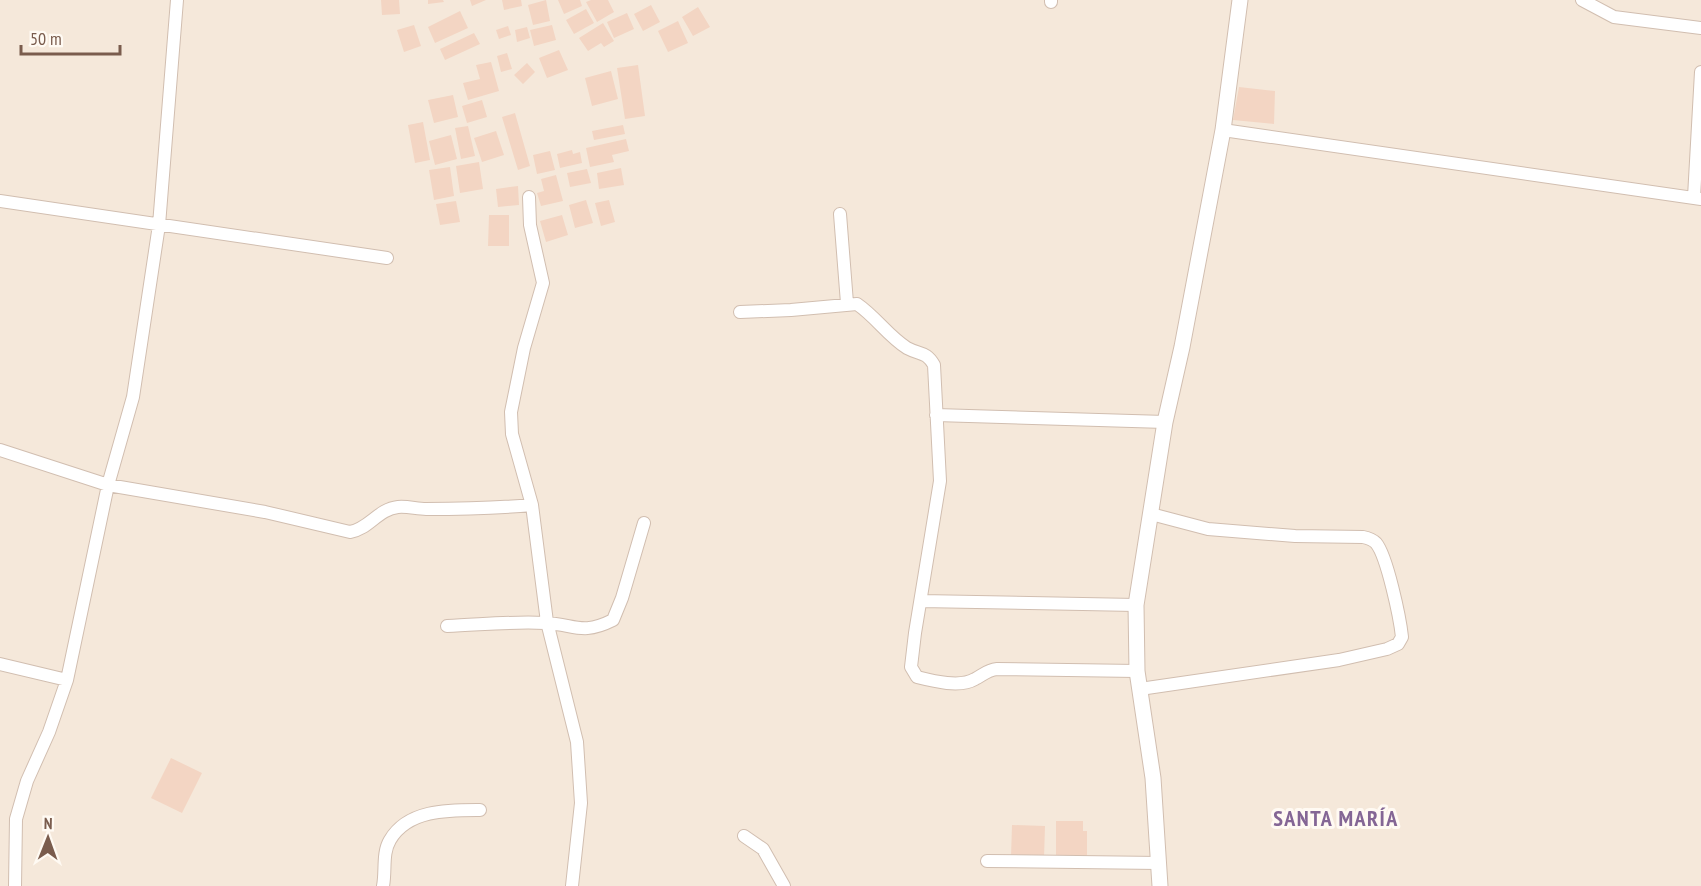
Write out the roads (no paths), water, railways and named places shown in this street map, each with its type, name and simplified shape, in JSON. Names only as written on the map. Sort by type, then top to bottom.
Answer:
[{"type":"street","points":[[15,886],[16,819],[27,781],[49,732],[67,680],[108,485],[133,397],[159,225],[177,0]]},
{"type":"street","points":[[1160,886],[1153,778],[1137,671],[1136,605],[1165,422],[1182,347],[1223,130],[1240,0]]},
{"type":"street","points":[[1582,0],[1614,17],[1701,28]]},
{"type":"street","points":[[1223,130],[1697,198],[1701,72]]},
{"type":"street","points":[[529,197],[530,225],[543,283],[524,348],[511,412],[512,434],[532,505],[547,622],[577,742],[581,803],[572,886]]},
{"type":"street","points":[[0,201],[387,258]]},
{"type":"street","points":[[840,214],[847,303]]},
{"type":"street","points":[[740,312],[858,304],[895,339],[909,349],[929,357],[934,366],[940,481],[911,667],[917,677],[960,683],[968,682],[986,671],[997,669],[1137,671]]},
{"type":"street","points":[[936,415],[1165,422]]},
{"type":"street","points":[[0,450],[108,485],[265,512],[350,532],[360,530],[386,510],[398,507],[494,508],[532,505]]},
{"type":"street","points":[[1140,689],[1339,660],[1387,649],[1398,644],[1402,637],[1383,559],[1377,544],[1370,538],[1295,536],[1208,529],[1150,514]]},
{"type":"street","points":[[447,626],[547,622],[578,629],[593,629],[613,620],[622,598],[644,523]]},
{"type":"street","points":[[921,601],[1136,605]]},
{"type":"street","points":[[0,664],[67,680]]},
{"type":"street","points":[[383,886],[385,857],[390,839],[408,822],[440,810],[480,810]]},
{"type":"street","points":[[744,836],[763,849],[784,886]]},
{"type":"street","points":[[987,861],[1159,863]]},
{"type":"district","name":"SANTA MARÍA","points":[[1336,818]]}]
